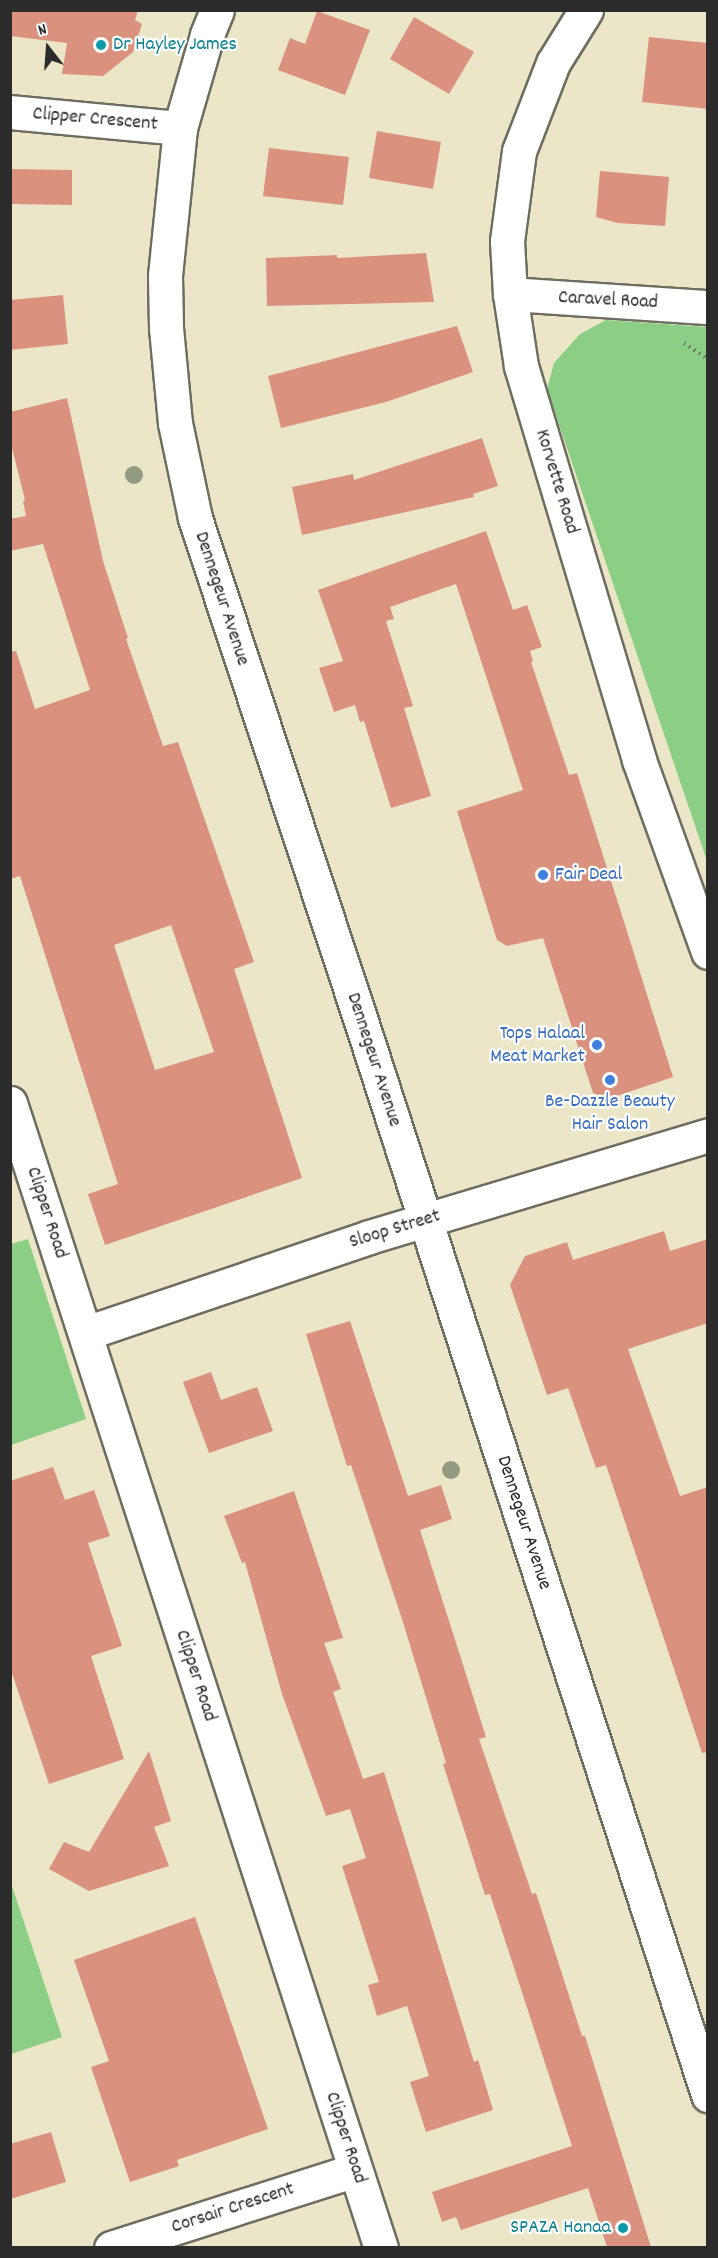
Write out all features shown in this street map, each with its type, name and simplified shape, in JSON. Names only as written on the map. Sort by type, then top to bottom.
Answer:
[{"type":"street","name":"Dennegeur Avenue","points":[[217,10],[207,35],[180,128],[165,276],[166,328],[175,423],[195,518],[708,2095]]},
{"type":"street","name":"Korvette Road","points":[[586,10],[553,63],[519,151],[507,241],[510,294],[521,366],[639,760],[708,952]]},
{"type":"street","name":"Clipper Crescent","points":[[10,112],[180,128]]},
{"type":"street","name":"Caravel Road","points":[[510,294],[708,307]]},
{"type":"street","name":"Clipper Road","points":[[10,1103],[381,2247]]},
{"type":"street","name":"Sloop Street","points":[[86,1333],[369,1237],[708,1135]]},
{"type":"street","name":"Corsair Crescent","points":[[111,2247],[356,2170]]},
{"type":"green space","points":[[606,320],[707,327],[707,861],[547,389],[554,363],[580,334]]},
{"type":"green space","points":[[28,1239],[86,1419],[11,1445],[11,1244]]},
{"type":"green space","points":[[10,1880],[62,2037],[11,2054],[10,2054]]},
{"type":"building","name":"Dr Hayley James","points":[[10,10],[138,10],[135,20],[142,24],[133,52],[103,76],[62,74],[67,43],[10,36]]},
{"type":"building","points":[[317,11],[370,30],[345,95],[278,70],[290,38],[305,44]]},
{"type":"building","points":[[414,17],[474,52],[449,94],[390,59]]},
{"type":"building","points":[[649,37],[708,43],[708,109],[642,102]]},
{"type":"building","points":[[377,131],[441,142],[433,189],[369,178]]},
{"type":"building","points":[[269,148],[349,157],[343,205],[263,196]]},
{"type":"building","points":[[10,169],[72,170],[72,205],[10,204]]},
{"type":"building","points":[[600,171],[669,177],[665,226],[618,223],[596,217]]},
{"type":"building","points":[[426,253],[434,302],[267,306],[266,258],[337,255],[337,258]]},
{"type":"building","points":[[63,295],[68,344],[10,350],[10,300]]},
{"type":"building","points":[[457,326],[473,372],[386,402],[281,428],[268,376]]},
{"type":"building","points":[[67,398],[103,561],[128,638],[126,639],[163,746],[178,742],[254,962],[234,969],[302,1178],[105,1245],[88,1194],[118,1184],[20,876],[10,879],[10,652],[16,651],[35,709],[90,690],[43,544],[10,551],[10,519],[26,516],[23,501],[25,500],[10,440],[10,412]],"holes":[[[171,925],[214,1052],[155,1070],[114,945]]]},
{"type":"building","points":[[482,438],[498,486],[473,494],[474,497],[302,535],[292,487],[353,474],[354,480]]},
{"type":"building","points":[[486,531],[513,610],[527,605],[542,647],[530,651],[533,661],[531,662],[569,775],[577,773],[673,1077],[608,1099],[593,1093],[543,938],[507,946],[497,940],[457,811],[523,790],[456,584],[390,607],[394,619],[386,621],[413,706],[404,708],[431,796],[391,808],[364,721],[360,722],[355,705],[334,712],[319,668],[343,661],[318,590]]},
{"type":"building","points":[[664,1231],[670,1251],[708,1239],[708,1323],[628,1349],[680,1496],[708,1487],[708,1752],[702,1753],[606,1465],[596,1468],[568,1388],[547,1395],[510,1285],[525,1256],[567,1242],[573,1260]]},
{"type":"building","points":[[350,1321],[408,1496],[441,1485],[452,1519],[420,1530],[486,1737],[479,1739],[532,1894],[536,1893],[582,2036],[585,2036],[651,2247],[607,2247],[588,2188],[461,2230],[456,2217],[442,2222],[432,2192],[572,2146],[490,1894],[485,1895],[443,1764],[446,1763],[402,1619],[351,1465],[347,1466],[306,1334]]},
{"type":"building","points":[[211,1372],[221,1400],[257,1387],[273,1431],[209,1453],[183,1382]]},
{"type":"building","points":[[53,1467],[65,1500],[94,1490],[110,1536],[88,1543],[122,1646],[91,1656],[124,1759],[49,1784],[10,1667],[10,1481]]},
{"type":"building","points":[[294,1491],[343,1638],[324,1643],[341,1689],[333,1692],[363,1779],[384,1772],[474,2062],[478,2060],[493,2110],[426,2132],[410,2082],[429,2076],[407,2006],[377,2016],[368,1985],[379,1982],[342,1866],[366,1858],[350,1809],[326,1816],[282,1694],[245,1562],[242,1563],[224,1516]]},
{"type":"building","points":[[149,1751],[171,1821],[154,1827],[169,1866],[89,1891],[49,1869],[64,1842],[89,1852]]},
{"type":"building","points":[[195,1917],[268,2129],[177,2160],[179,2166],[130,2182],[91,2067],[109,2061],[74,1960]]},
{"type":"building","points":[[51,2132],[66,2182],[10,2199],[10,2144]]},
{"type":"place","name":"Dr Hayley James","points":[[101,45]]},
{"type":"place","name":"Fair Deal","points":[[543,875]]},
{"type":"place","name":"Tops Halaal Meat Market","points":[[597,1045]]},
{"type":"place","name":"Be-Dazzle Beauty Hair Salon","points":[[610,1080]]},
{"type":"place","name":"SPAZA Hanaa","points":[[623,2228]]}]
